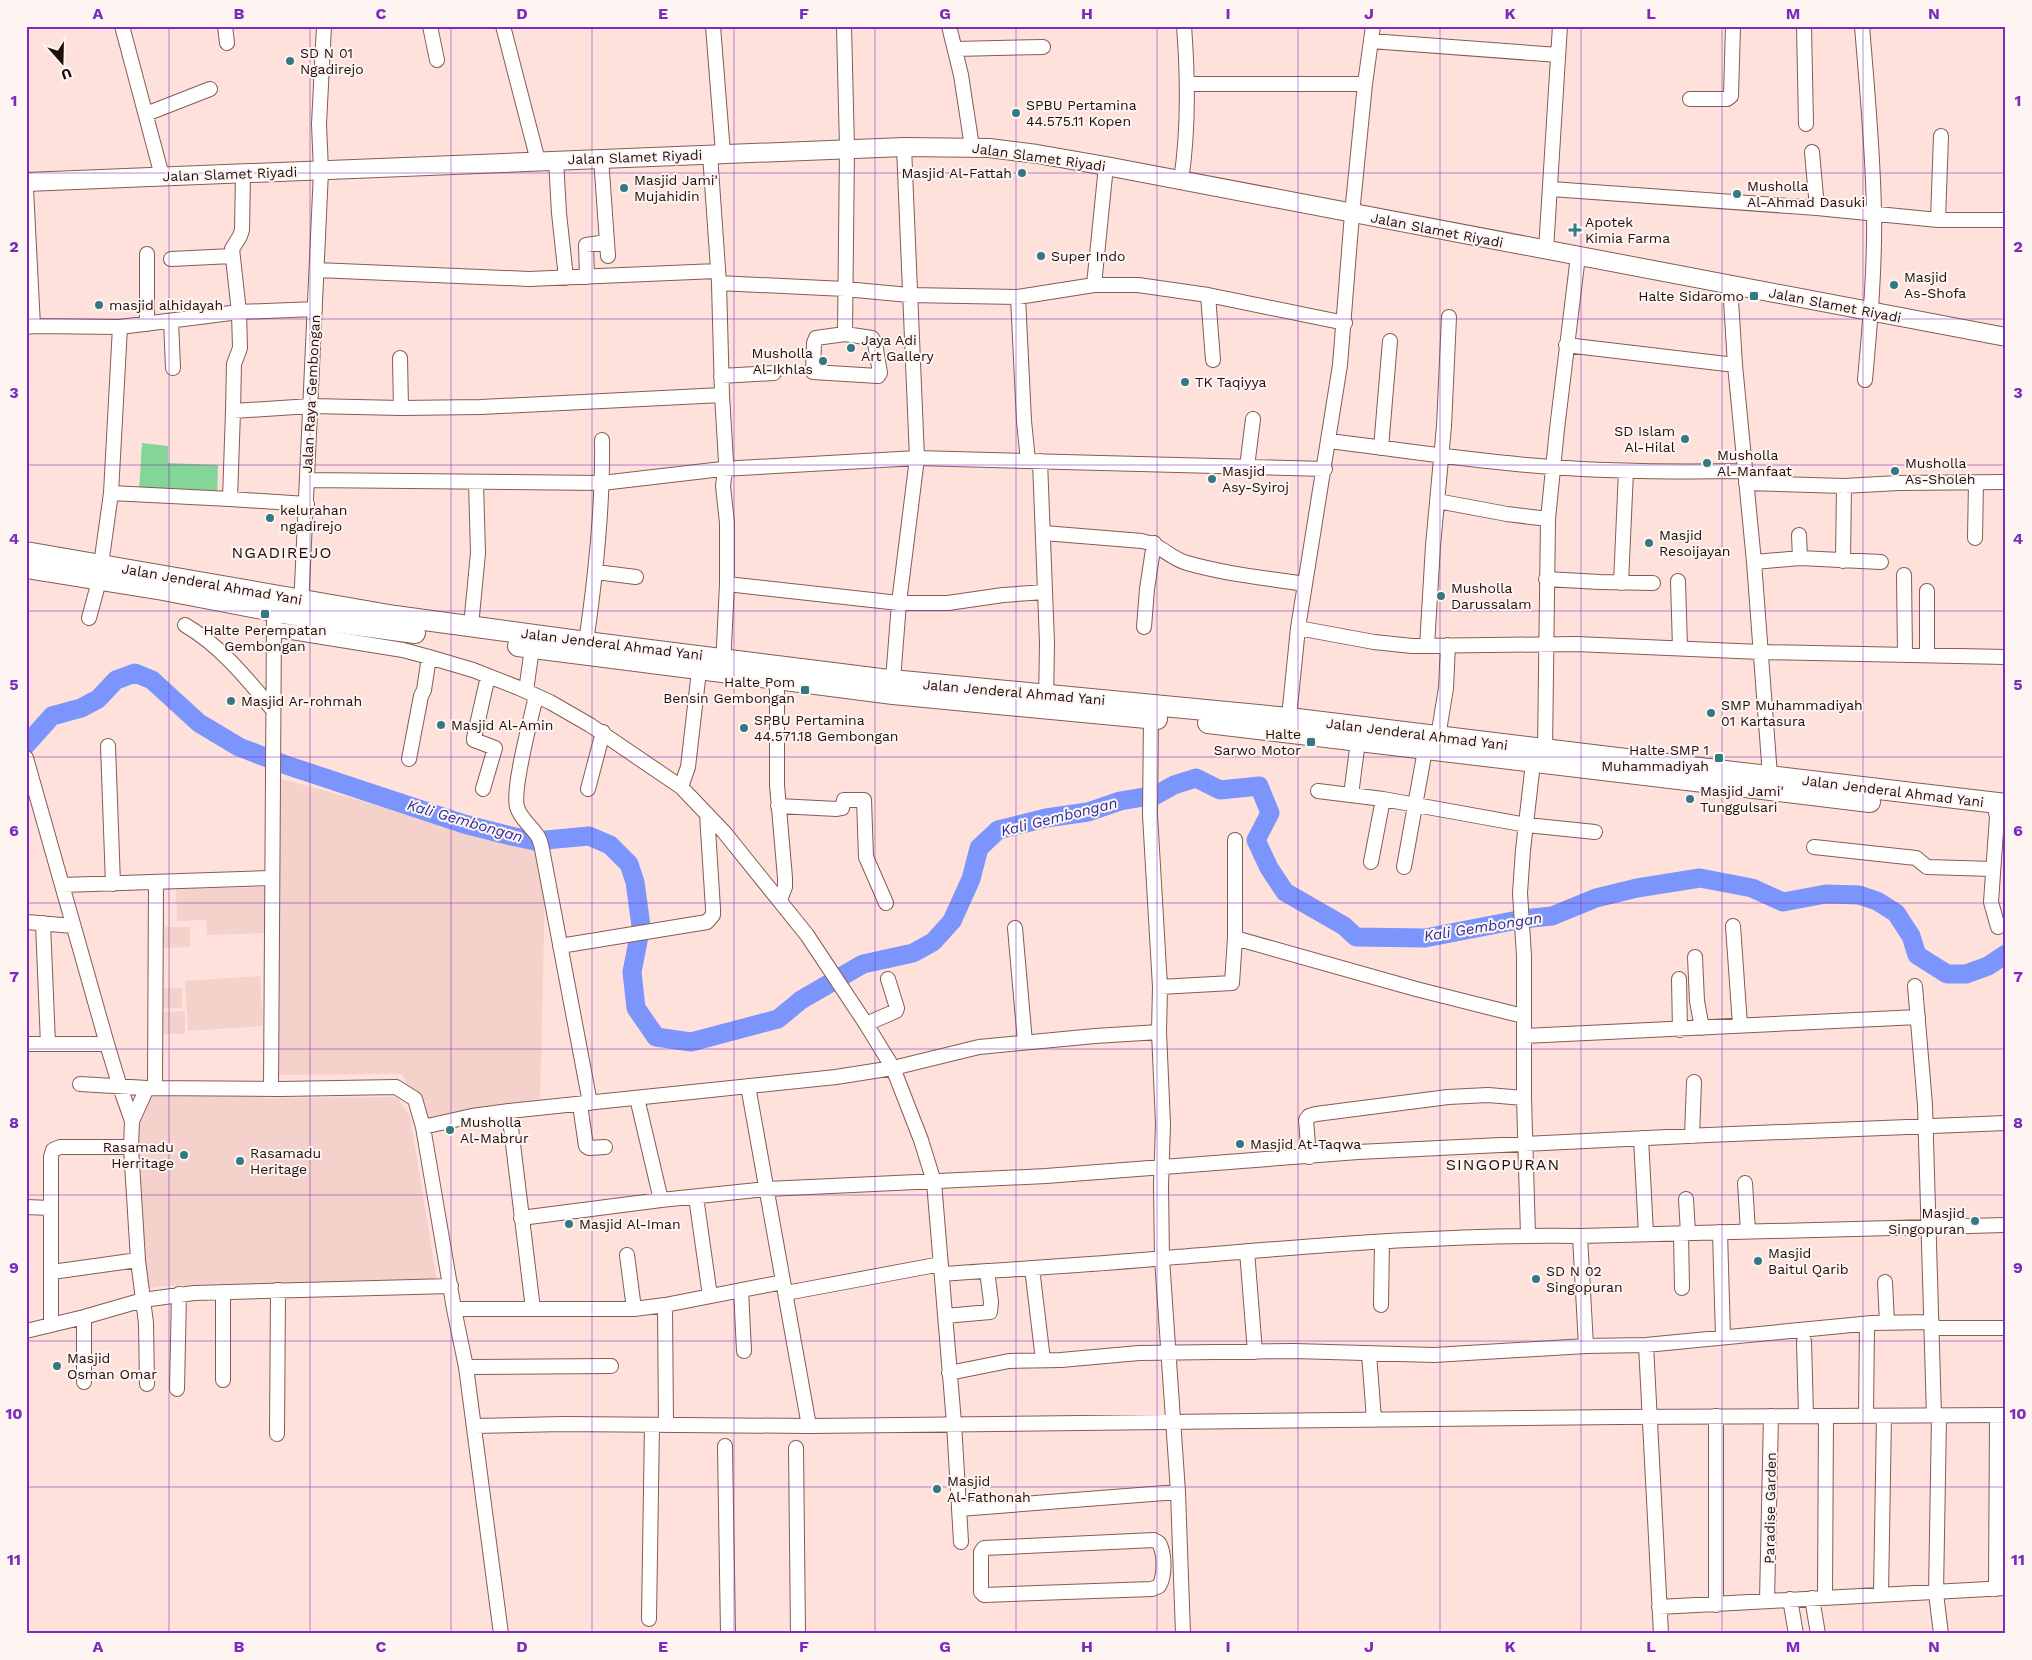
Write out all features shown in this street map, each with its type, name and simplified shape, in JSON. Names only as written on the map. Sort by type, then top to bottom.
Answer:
[{"type":"highway","name":"Jalan Jenderal Ahmad Yani","points":[[26,552],[163,590],[275,612],[301,608],[395,616],[586,642],[700,662],[893,680],[1151,718],[1288,725],[1358,741],[1432,743]]},
{"type":"highway","name":"Jalan Jenderal Ahmad Yani","points":[[26,568],[100,573]]},
{"type":"highway","name":"Jalan Jenderal Ahmad Yani","points":[[301,608],[532,648],[700,662]]},
{"type":"highway","name":"Jalan Jenderal Ahmad Yani","points":[[723,665],[777,680],[892,694],[1046,702],[1288,725],[1699,776],[2001,810]]},
{"type":"highway","name":"Jalan Jenderal Ahmad Yani","points":[[1699,776],[1770,776],[2001,810]]},
{"type":"main road","name":"Jalan Slamet Riyadi","points":[[26,182],[847,148],[972,147],[1037,154],[1106,166],[2006,337]]},
{"type":"street","points":[[122,26],[162,176]]},
{"type":"street","points":[[225,26],[227,44]]},
{"type":"street","name":"Jalan Raya Gembongan","points":[[301,608],[321,171],[319,124],[324,26]]},
{"type":"street","points":[[430,26],[437,60]]},
{"type":"street","points":[[503,26],[538,161]]},
{"type":"street","points":[[714,26],[718,277],[726,469],[723,486],[727,523],[727,584],[723,665]]},
{"type":"street","points":[[844,26],[847,148],[845,334]]},
{"type":"street","points":[[950,26],[961,75],[972,147]]},
{"type":"street","points":[[1181,180],[1185,151],[1188,84],[1184,26]]},
{"type":"street","points":[[1288,725],[1298,628],[1325,469],[1345,322],[1352,214],[1365,84],[1373,26]]},
{"type":"street","points":[[1546,250],[1560,26]]},
{"type":"street","points":[[1690,99],[1727,99],[1730,96],[1733,26]]},
{"type":"street","points":[[1804,26],[1806,124]]},
{"type":"street","points":[[1862,26],[1870,111],[1874,214],[1872,312],[1865,380]]},
{"type":"street","points":[[1371,41],[1558,55]]},
{"type":"street","points":[[955,48],[1043,47]]},
{"type":"street","points":[[1188,84],[1365,84]]},
{"type":"street","points":[[146,114],[210,90]]},
{"type":"street","points":[[1938,220],[1941,136]]},
{"type":"street","points":[[893,680],[899,604],[917,458],[904,147]]},
{"type":"street","points":[[1812,152],[1817,208]]},
{"type":"street","points":[[587,277],[586,245],[608,249],[601,158]]},
{"type":"street","points":[[556,160],[566,278]]},
{"type":"street","points":[[1094,285],[1106,166]]},
{"type":"street","points":[[230,499],[234,364],[240,348],[239,312],[232,249],[242,230],[243,174]]},
{"type":"street","points":[[26,189],[30,327],[120,327],[239,312],[315,310]]},
{"type":"street","points":[[1551,189],[1817,208],[1938,220],[2006,220]]},
{"type":"street","points":[[147,254],[147,324]]},
{"type":"street","points":[[172,260],[232,256]]},
{"type":"street","points":[[1528,1235],[1524,1098],[1523,935],[1520,906],[1522,859],[1526,825],[1539,756],[1546,643],[1548,518],[1566,345],[1578,256]]},
{"type":"street","points":[[317,270],[529,280],[587,277],[718,277],[909,295],[1018,296],[1050,293],[1094,285],[1157,286],[1345,322]]},
{"type":"street","points":[[1730,284],[1734,365],[1754,562],[1770,776]]},
{"type":"street","points":[[1208,295],[1213,360]]},
{"type":"street","points":[[1018,296],[1024,421],[1034,461],[1044,533],[1046,702]]},
{"type":"street","points":[[1427,646],[1437,501],[1442,457],[1449,318]]},
{"type":"street","points":[[171,320],[173,368]]},
{"type":"street","points":[[89,618],[100,573],[112,493],[120,327]]},
{"type":"street","points":[[845,334],[872,338],[875,343],[880,373],[878,376],[813,372],[814,343],[816,338],[845,334]]},
{"type":"street","points":[[1381,448],[1390,341]]},
{"type":"street","points":[[1566,345],[1734,365]]},
{"type":"street","points":[[400,358],[401,408]]},
{"type":"street","points":[[721,376],[774,373]]},
{"type":"street","points":[[233,411],[311,406],[481,407],[722,395]]},
{"type":"street","points":[[1247,467],[1253,419]]},
{"type":"street","points":[[586,642],[596,572],[602,483],[602,440]]},
{"type":"street","points":[[1329,441],[1442,457],[1552,468],[1746,477],[1844,486],[1898,483],[2006,482]]},
{"type":"street","points":[[308,480],[602,483],[726,469],[917,458],[1325,469]]},
{"type":"street","points":[[1621,583],[1626,471]]},
{"type":"street","points":[[471,626],[478,553],[476,483]]},
{"type":"street","points":[[1975,538],[1976,483]]},
{"type":"street","points":[[1843,561],[1844,486]]},
{"type":"street","points":[[112,493],[307,504]]},
{"type":"street","points":[[1437,501],[1507,514],[1548,518]]},
{"type":"street","points":[[1044,533],[1154,543],[1176,558],[1188,563],[1225,572],[1305,584]]},
{"type":"street","points":[[1799,535],[1800,558]]},
{"type":"street","points":[[1144,627],[1154,543]]},
{"type":"street","points":[[1754,562],[1800,558],[1881,562]]},
{"type":"street","points":[[596,572],[636,577]]},
{"type":"street","points":[[1904,575],[1905,654]]},
{"type":"street","points":[[1546,579],[1653,583]]},
{"type":"street","points":[[1678,581],[1680,648]]},
{"type":"street","points":[[727,584],[899,604],[948,603],[1003,595],[1045,592]]},
{"type":"street","points":[[1927,591],[1927,654]]},
{"type":"street","points":[[270,1088],[275,612],[488,676],[531,694],[603,732],[681,787],[730,838],[807,935],[893,1068],[921,1140],[934,1182],[954,1423],[961,1542]]},
{"type":"street","points":[[186,625],[204,636],[219,650],[273,710]]},
{"type":"street","points":[[1298,628],[1392,645],[1546,643],[1760,652],[2006,656]]},
{"type":"street","points":[[1404,867],[1415,804],[1446,688],[1448,645]]},
{"type":"street","points":[[532,648],[531,694],[516,805],[540,843],[560,946],[585,1104],[586,1146],[588,1148],[605,1147]]},
{"type":"street","points":[[409,759],[429,657]]},
{"type":"street","points":[[681,787],[688,767],[700,662]]},
{"type":"street","points":[[483,789],[495,748],[474,740],[474,738],[488,676]]},
{"type":"street","points":[[777,680],[778,806],[785,878],[785,886],[780,900]]},
{"type":"street","points":[[1151,718],[1150,815],[1160,987],[1159,1032],[1163,1124],[1161,1185],[1162,1259],[1178,1492],[1183,1634]]},
{"type":"street","points":[[588,789],[603,732]]},
{"type":"street","points":[[1351,795],[1358,741]]},
{"type":"street","points":[[108,746],[113,884]]},
{"type":"street","points":[[27,762],[107,1044],[132,1121],[131,1147],[138,1260],[146,1324],[147,1384]]},
{"type":"street","points":[[1318,791],[1415,804],[1526,825],[1596,832]]},
{"type":"street","points":[[778,806],[837,809],[842,808],[843,801],[846,799],[864,800],[866,857],[886,902]]},
{"type":"street","points":[[1371,862],[1383,799]]},
{"type":"street","points":[[1998,927],[1991,902],[1993,869],[2001,810]]},
{"type":"street","points":[[560,946],[641,931],[707,922],[714,909],[707,814]]},
{"type":"street","points":[[1160,987],[1232,982],[1235,938],[1235,840]]},
{"type":"street","points":[[1814,846],[1916,858],[1927,867],[1993,869]]},
{"type":"street","points":[[62,885],[272,878]]},
{"type":"street","points":[[132,1121],[151,1088],[156,883]]},
{"type":"street","points":[[28,922],[74,926]]},
{"type":"street","points":[[43,923],[48,1044]]},
{"type":"street","points":[[1733,926],[1740,1025]]},
{"type":"street","points":[[1015,928],[1025,1042]]},
{"type":"street","points":[[1235,938],[1416,989],[1523,1016]]},
{"type":"street","points":[[1695,957],[1697,1001],[1702,1028]]},
{"type":"street","points":[[866,1024],[896,1011],[897,1008],[888,979]]},
{"type":"street","points":[[1679,979],[1680,1030]]},
{"type":"street","points":[[1915,986],[1925,1125],[1937,1416],[1936,1593],[1941,1634]]},
{"type":"street","points":[[1524,1036],[1680,1030],[1740,1025],[1918,1017]]},
{"type":"street","points":[[424,1127],[472,1116],[509,1111],[836,1077],[893,1068],[968,1049],[1025,1042],[1159,1032]]},
{"type":"street","points":[[26,1044],[107,1044]]},
{"type":"street","points":[[1692,1136],[1694,1082]]},
{"type":"street","points":[[80,1084],[151,1088],[396,1087],[415,1099],[424,1127],[454,1309],[466,1367],[501,1634]]},
{"type":"street","points":[[748,1086],[809,1426]]},
{"type":"street","points":[[1309,1157],[1306,1120],[1309,1116],[1316,1114],[1448,1097],[1488,1096],[1524,1098]]},
{"type":"street","points":[[637,1098],[661,1200]]},
{"type":"street","points":[[509,1111],[533,1308]]},
{"type":"street","points":[[521,1218],[767,1189],[934,1182],[1368,1152],[1925,1125],[2006,1123]]},
{"type":"street","points":[[1641,1138],[1646,1234]]},
{"type":"street","points":[[52,1324],[50,1208],[51,1157],[53,1150],[60,1147],[131,1147]]},
{"type":"street","points":[[1745,1183],[1748,1231]]},
{"type":"street","points":[[696,1197],[710,1296]]},
{"type":"street","points":[[1682,1288],[1686,1199]]},
{"type":"street","points":[[26,1207],[50,1208]]},
{"type":"street","points":[[454,1309],[634,1309],[741,1290],[784,1288],[941,1269],[987,1271],[1162,1259],[1316,1245],[1528,1235],[1580,1236],[2006,1225]]},
{"type":"street","points":[[1720,1232],[1723,1337]]},
{"type":"street","points":[[1580,1236],[1586,1346]]},
{"type":"street","points":[[1381,1305],[1382,1242]]},
{"type":"street","points":[[1247,1251],[1255,1352]]},
{"type":"street","points":[[627,1254],[634,1309]]},
{"type":"street","points":[[52,1272],[138,1260]]},
{"type":"street","points":[[1032,1268],[1043,1360]]},
{"type":"street","points":[[945,1316],[990,1312],[991,1302],[987,1271]]},
{"type":"street","points":[[1885,1282],[1887,1323]]},
{"type":"street","points":[[26,1331],[143,1300],[179,1294],[450,1286]]},
{"type":"street","points":[[277,1434],[278,1290]]},
{"type":"street","points":[[741,1290],[744,1351]]},
{"type":"street","points":[[223,1292],[223,1380]]},
{"type":"street","points":[[177,1389],[179,1294]]},
{"type":"street","points":[[649,1619],[665,1305]]},
{"type":"street","points":[[84,1317],[84,1382]]},
{"type":"street","points":[[949,1373],[1009,1361],[1169,1353],[1317,1352],[1460,1354],[1586,1346],[1646,1345],[1887,1323],[2006,1328]]},
{"type":"street","points":[[1866,1416],[1867,1324]]},
{"type":"street","points":[[1804,1341],[1806,1415]]},
{"type":"street","points":[[1646,1345],[1661,1634]]},
{"type":"street","points":[[1369,1354],[1374,1419]]},
{"type":"street","points":[[466,1367],[611,1366]]},
{"type":"street","points":[[474,1426],[809,1426],[1806,1415],[2001,1416],[2001,1588],[1659,1607]]},
{"type":"street","points":[[1716,1416],[1716,1605]]},
{"type":"street","name":"Paradise Garden","points":[[1767,1601],[1771,1416]]},
{"type":"street","points":[[1818,1634],[1826,1416]]},
{"type":"street","points":[[1881,1594],[1884,1416]]},
{"type":"street","points":[[725,1446],[728,1634]]},
{"type":"street","points":[[796,1448],[798,1634]]},
{"type":"street","points":[[959,1509],[1178,1492]]},
{"type":"street","points":[[1154,1540],[1161,1547],[1163,1567],[1162,1582],[1159,1586],[1152,1589],[984,1596],[981,1592],[981,1552],[984,1548],[1154,1540]]},
{"type":"street","points":[[1163,1567],[1180,1566]]},
{"type":"street","points":[[1790,1599],[1796,1634]]},
{"type":"shaded area","points":[[278,778],[546,851],[540,1102],[426,1119],[402,1074],[272,1075]]},
{"type":"shaded area","points":[[266,887],[268,933],[207,935],[206,920],[177,921],[176,889]]},
{"type":"shaded area","points":[[160,908],[164,908],[165,927],[190,927],[190,947],[160,948]]},
{"type":"shaded area","points":[[260,976],[263,1026],[188,1031],[185,981]]},
{"type":"shaded area","points":[[160,988],[182,988],[182,1008],[161,1008]]},
{"type":"shaded area","points":[[185,1011],[185,1034],[162,1034],[162,1012]]},
{"type":"shaded area","points":[[262,1090],[264,1098],[397,1097],[410,1116],[437,1281],[163,1286],[146,1289],[132,1115],[151,1092]]},
{"type":"green space","points":[[142,443],[168,446],[168,463],[218,465],[217,497],[139,492]]},
{"type":"waterway","name":"Kali Gembongan","points":[[26,745],[52,716],[81,708],[98,699],[116,680],[135,673],[152,680],[199,723],[239,747],[286,765],[464,824],[511,836],[535,841],[589,836],[610,845],[629,864],[635,882],[641,926],[632,972],[636,1008],[656,1037],[691,1042],[778,1019],[801,1000],[863,964],[913,953],[933,942],[952,921],[971,879],[979,848],[998,830],[1046,818],[1088,812],[1120,801],[1156,795],[1174,785],[1196,778],[1220,790],[1259,786],[1270,813],[1256,840],[1269,868],[1285,892],[1344,926],[1356,937],[1425,938],[1523,919],[1552,916],[1596,898],[1637,888],[1700,878],[1752,888],[1783,902],[1826,894],[1859,895],[1877,901],[1896,913],[1911,936],[1917,955],[1947,974],[1966,974],[1988,966],[2006,954]]},
{"type":"place","name":"SD N 01 Ngadirejo","points":[[290,61]]},
{"type":"place","name":"SPBU Pertamina 44.575.11 Kopen","points":[[1016,113]]},
{"type":"place","name":"Masjid Al-Fattah","points":[[1022,173]]},
{"type":"place","name":"Masjid Jami' Mujahidin","points":[[624,188]]},
{"type":"place","name":"Musholla Al-Ahmad Dasuki","points":[[1737,194]]},
{"type":"place","name":"Apotek Kimia Farma","points":[[1575,230]]},
{"type":"place","name":"Super Indo","points":[[1041,256]]},
{"type":"place","name":"Masjid As-Shofa","points":[[1894,285]]},
{"type":"place","name":"Halte Sidaromo","points":[[1754,296]]},
{"type":"place","name":"masjid alhidayah","points":[[99,305]]},
{"type":"place","name":"Jaya Adi Art Gallery","points":[[851,348]]},
{"type":"place","name":"Musholla Al-Ikhlas","points":[[823,361]]},
{"type":"place","name":"TK Taqiyya","points":[[1185,382]]},
{"type":"place","name":"SD Islam Al-Hilal","points":[[1685,439]]},
{"type":"place","name":"Musholla Al-Manfaat","points":[[1707,463]]},
{"type":"place","name":"Musholla As-Sholeh","points":[[1895,471]]},
{"type":"place","name":"Masjid Asy-Syiroj","points":[[1212,479]]},
{"type":"place","name":"kelurahan ngadirejo","points":[[270,518]]},
{"type":"place","name":"Masjid Resoijayan","points":[[1649,543]]},
{"type":"place","name":"Musholla Darussalam","points":[[1441,596]]},
{"type":"place","name":"Halte Perempatan Gembongan","points":[[265,614]]},
{"type":"place","name":"Halte Pom Bensin Gembongan","points":[[805,690]]},
{"type":"place","name":"Masjid Ar-rohmah","points":[[231,701]]},
{"type":"place","name":"SMP Muhammadiyah 01 Kartasura","points":[[1711,713]]},
{"type":"place","name":"Masjid Al-Amin","points":[[441,725]]},
{"type":"place","name":"SPBU Pertamina 44.571.18 Gembongan","points":[[744,728]]},
{"type":"place","name":"Halte Sarwo Motor","points":[[1311,742]]},
{"type":"place","name":"Halte SMP 1 Muhammadiyah","points":[[1719,758]]},
{"type":"place","name":"Masjid Jami' Tunggulsari","points":[[1690,799]]},
{"type":"place","name":"Musholla Al-Mabrur","points":[[450,1130]]},
{"type":"place","name":"Masjid At-Taqwa","points":[[1240,1144]]},
{"type":"place","name":"Rasamadu Herritage","points":[[184,1155]]},
{"type":"place","name":"Rasamadu Heritage","points":[[240,1161]]},
{"type":"place","name":"Masjid Singopuran","points":[[1975,1221]]},
{"type":"place","name":"Masjid Al-Iman","points":[[569,1224]]},
{"type":"place","name":"Masjid Baitul Qarib","points":[[1758,1261]]},
{"type":"place","name":"SD N 02 Singopuran","points":[[1536,1279]]},
{"type":"place","name":"Masjid Osman Omar","points":[[57,1366]]},
{"type":"place","name":"Masjid Al-Fathonah","points":[[937,1489]]},
{"type":"district","name":"NGADIREJO","points":[[282,552]]},
{"type":"district","name":"SINGOPURAN","points":[[1503,1164]]}]
